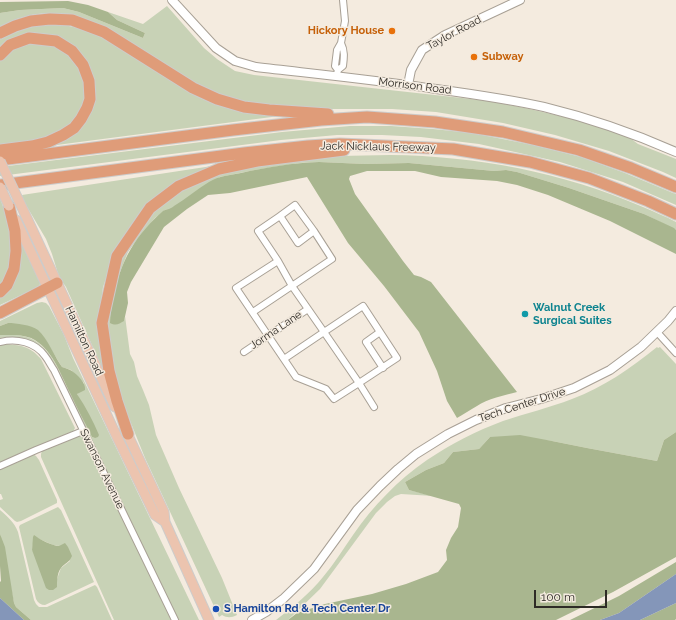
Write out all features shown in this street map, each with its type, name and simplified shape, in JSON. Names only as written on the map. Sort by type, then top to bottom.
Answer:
[{"type":"highway","points":[[0,33],[31,21],[50,19],[72,20],[104,32],[193,88],[217,99],[244,107],[435,122],[503,132],[579,150],[631,168],[676,187]]},
{"type":"highway","points":[[0,55],[10,45],[29,38],[56,41],[72,50],[84,64],[89,81],[90,99],[81,120],[74,128],[63,135],[48,142],[32,146],[0,150]]},
{"type":"highway","points":[[0,160],[247,128],[321,120],[367,117]]},
{"type":"highway","name":"Jack Nicklaus Freeway","points":[[0,186],[128,168],[308,146],[340,144],[372,145],[453,149],[530,162],[589,178],[648,201],[676,214]]},
{"type":"highway","points":[[128,434],[116,401],[109,371],[102,323],[117,256],[150,208],[179,186],[219,169],[256,161],[338,151],[372,145]]},
{"type":"highway","points":[[0,190],[128,168]]},
{"type":"highway","points":[[0,292],[7,285],[14,269],[16,251],[15,231],[9,206]]},
{"type":"highway","points":[[0,313],[52,285]]},
{"type":"main road","name":"Morrison Road","points":[[172,0],[216,48],[235,61],[256,67],[337,73],[408,85],[477,94],[544,107],[624,131],[676,152]]},
{"type":"main road","name":"Taylor Road","points":[[408,85],[411,70],[422,50],[445,35],[520,0]]},
{"type":"main road","name":"Hamilton Road","points":[[0,160],[18,199],[52,285],[114,430],[155,515],[165,522]]},
{"type":"main road","name":"Hamilton Road","points":[[0,186],[128,434],[164,512],[165,522],[209,620]]},
{"type":"main road","name":"Tech Center Drive","points":[[252,620],[266,612],[283,599],[314,569],[357,510],[380,486],[416,454],[448,434],[476,420],[506,408],[541,399],[574,388],[610,370],[641,347],[668,321],[676,311]]},
{"type":"street","points":[[337,73],[335,66],[336,50],[341,42],[345,21],[343,0]]},
{"type":"street","points":[[253,312],[292,286],[332,259],[295,205],[258,231],[278,261],[292,286],[374,407]]},
{"type":"street","points":[[280,216],[298,243],[314,231]]},
{"type":"street","points":[[278,261],[236,288],[296,377],[326,389],[334,399],[397,358],[363,306],[284,359]]},
{"type":"street","name":"Jorma Lane","points":[[244,352],[308,309]]},
{"type":"street","points":[[380,332],[366,342],[383,368]]},
{"type":"street","points":[[657,332],[676,353]]},
{"type":"street","name":"Swanson Avenue","points":[[0,342],[8,340],[21,341],[30,344],[45,356],[54,370],[176,620]]},
{"type":"street","points":[[0,466],[83,431]]},
{"type":"green space","points":[[68,1],[88,5],[108,12],[117,20],[145,33],[143,38],[79,12],[63,8],[20,10],[0,13],[0,2]]},
{"type":"green space","points":[[167,6],[204,48],[235,71],[254,75],[489,101],[573,119],[612,130],[630,138],[638,144],[676,159],[676,178],[609,151],[555,135],[503,123],[436,112],[392,109],[328,109],[243,103],[199,87],[109,29],[76,16],[54,13],[39,14],[17,19],[0,27],[0,13],[20,10],[63,8],[79,12],[143,38],[145,33],[117,20],[108,12],[143,24]]},
{"type":"green space","points":[[58,24],[74,27],[108,38],[187,86],[287,115],[49,146],[85,116],[87,68],[52,36],[0,48],[0,39],[24,29],[40,25]]},
{"type":"green space","points":[[30,41],[64,48],[85,76],[85,101],[75,122],[53,137],[0,147],[0,57]]},
{"type":"green space","points":[[350,126],[391,126],[472,133],[533,145],[581,157],[676,194],[676,205],[623,182],[560,162],[479,144],[421,137],[382,135],[337,135],[281,140],[0,176],[0,167],[282,132]]},
{"type":"green space","points":[[339,156],[423,156],[487,163],[550,175],[582,184],[660,214],[676,222],[676,230],[644,214],[517,172],[409,163],[299,163],[220,177],[173,208],[165,210],[155,218],[128,252],[120,272],[124,321],[125,316],[130,354],[149,405],[156,435],[179,488],[222,578],[237,615],[233,617],[226,617],[222,615],[219,617],[145,458],[114,381],[105,336],[116,266],[156,209],[187,186],[235,169]]},
{"type":"green space","points":[[319,162],[365,164],[409,163],[517,172],[644,214],[674,228],[676,230],[676,254],[610,221],[548,195],[517,185],[497,181],[441,177],[415,171],[367,171],[350,176],[349,179],[355,194],[403,261],[414,275],[431,282],[517,392],[486,401],[457,418],[447,401],[437,371],[419,332],[384,286],[348,243],[307,177],[230,193],[208,195],[187,209],[164,227],[131,282],[127,292],[128,303],[124,321],[117,324],[110,323],[116,284],[125,260],[138,238],[163,211],[173,207],[209,182],[221,177],[260,169],[300,163]]},
{"type":"green space","points":[[212,166],[174,186],[113,258],[103,287],[99,318],[103,370],[66,287],[59,277],[46,239],[23,200],[22,195]]},
{"type":"green space","points":[[0,198],[11,234],[12,264],[0,288]]},
{"type":"green space","points":[[21,241],[41,283],[38,287],[0,305],[0,296]]},
{"type":"green space","points":[[42,302],[49,306],[64,335],[73,358],[199,620],[177,620],[53,365],[34,343],[26,339],[8,337],[0,338],[0,335],[23,336],[38,342],[44,348],[59,369],[92,437],[95,438],[77,394],[84,383],[71,370],[62,367],[44,338],[8,323],[0,326],[0,321]]},
{"type":"green space","points":[[8,323],[28,326],[38,330],[45,338],[62,367],[72,371],[81,379],[85,390],[77,394],[92,419],[99,435],[98,437],[92,437],[59,369],[45,348],[31,338],[16,335],[0,335],[0,326]]},
{"type":"green space","points":[[4,344],[29,349],[41,359],[75,428],[73,432],[0,465],[0,345]]},
{"type":"green space","points":[[657,347],[660,347],[676,364],[676,432],[664,440],[657,461],[552,441],[490,437],[479,449],[453,452],[444,463],[426,470],[405,482],[409,490],[433,496],[401,494],[395,496],[387,502],[376,513],[320,589],[288,620],[276,620],[313,589],[331,567],[361,524],[387,494],[406,476],[427,460],[454,443],[483,429],[563,402],[595,389],[627,370]]},
{"type":"green space","points":[[676,432],[676,557],[613,592],[556,620],[288,620],[297,613],[325,604],[372,594],[406,584],[438,572],[447,560],[446,550],[458,527],[461,508],[459,504],[409,490],[405,482],[426,470],[444,463],[453,452],[479,449],[490,437],[520,435],[657,461],[664,440]]},
{"type":"green space","points":[[79,436],[83,437],[172,620],[114,620],[41,457],[42,451]]},
{"type":"green space","points":[[33,454],[39,460],[57,503],[17,522],[0,507],[0,500],[3,499],[0,494],[0,468]]},
{"type":"green space","points":[[58,507],[61,510],[94,582],[45,605],[40,604],[36,599],[19,527],[20,525]],"holes":[[[37,538],[59,546],[70,561],[61,568],[57,579],[32,550],[33,544]]]},
{"type":"green space","points":[[0,510],[13,522],[18,532],[34,600],[39,607],[47,607],[95,585],[112,620],[31,620],[16,607],[0,534]]},
{"type":"green space","points":[[0,534],[5,547],[14,603],[16,607],[31,620],[24,620],[0,598]]},
{"type":"green space","points":[[34,535],[56,546],[65,543],[72,556],[70,560],[62,566],[58,577],[57,587],[53,590],[46,588],[32,550]]},
{"type":"green space","points":[[676,562],[676,574],[619,613],[600,620],[570,620],[619,596]]},
{"type":"green space","points":[[676,603],[675,620],[640,620]]},
{"type":"water","points":[[676,574],[676,603],[640,620],[600,620],[619,613]]},
{"type":"water","points":[[0,598],[24,620],[0,620]]},
{"type":"place","name":"Hickory House","points":[[392,31]]},
{"type":"place","name":"Subway","points":[[474,57]]},
{"type":"place","name":"Walnut Creek Surgical Suites","points":[[525,314]]},
{"type":"place","name":"S Hamilton Rd & Tech Center Dr","points":[[216,609]]}]
